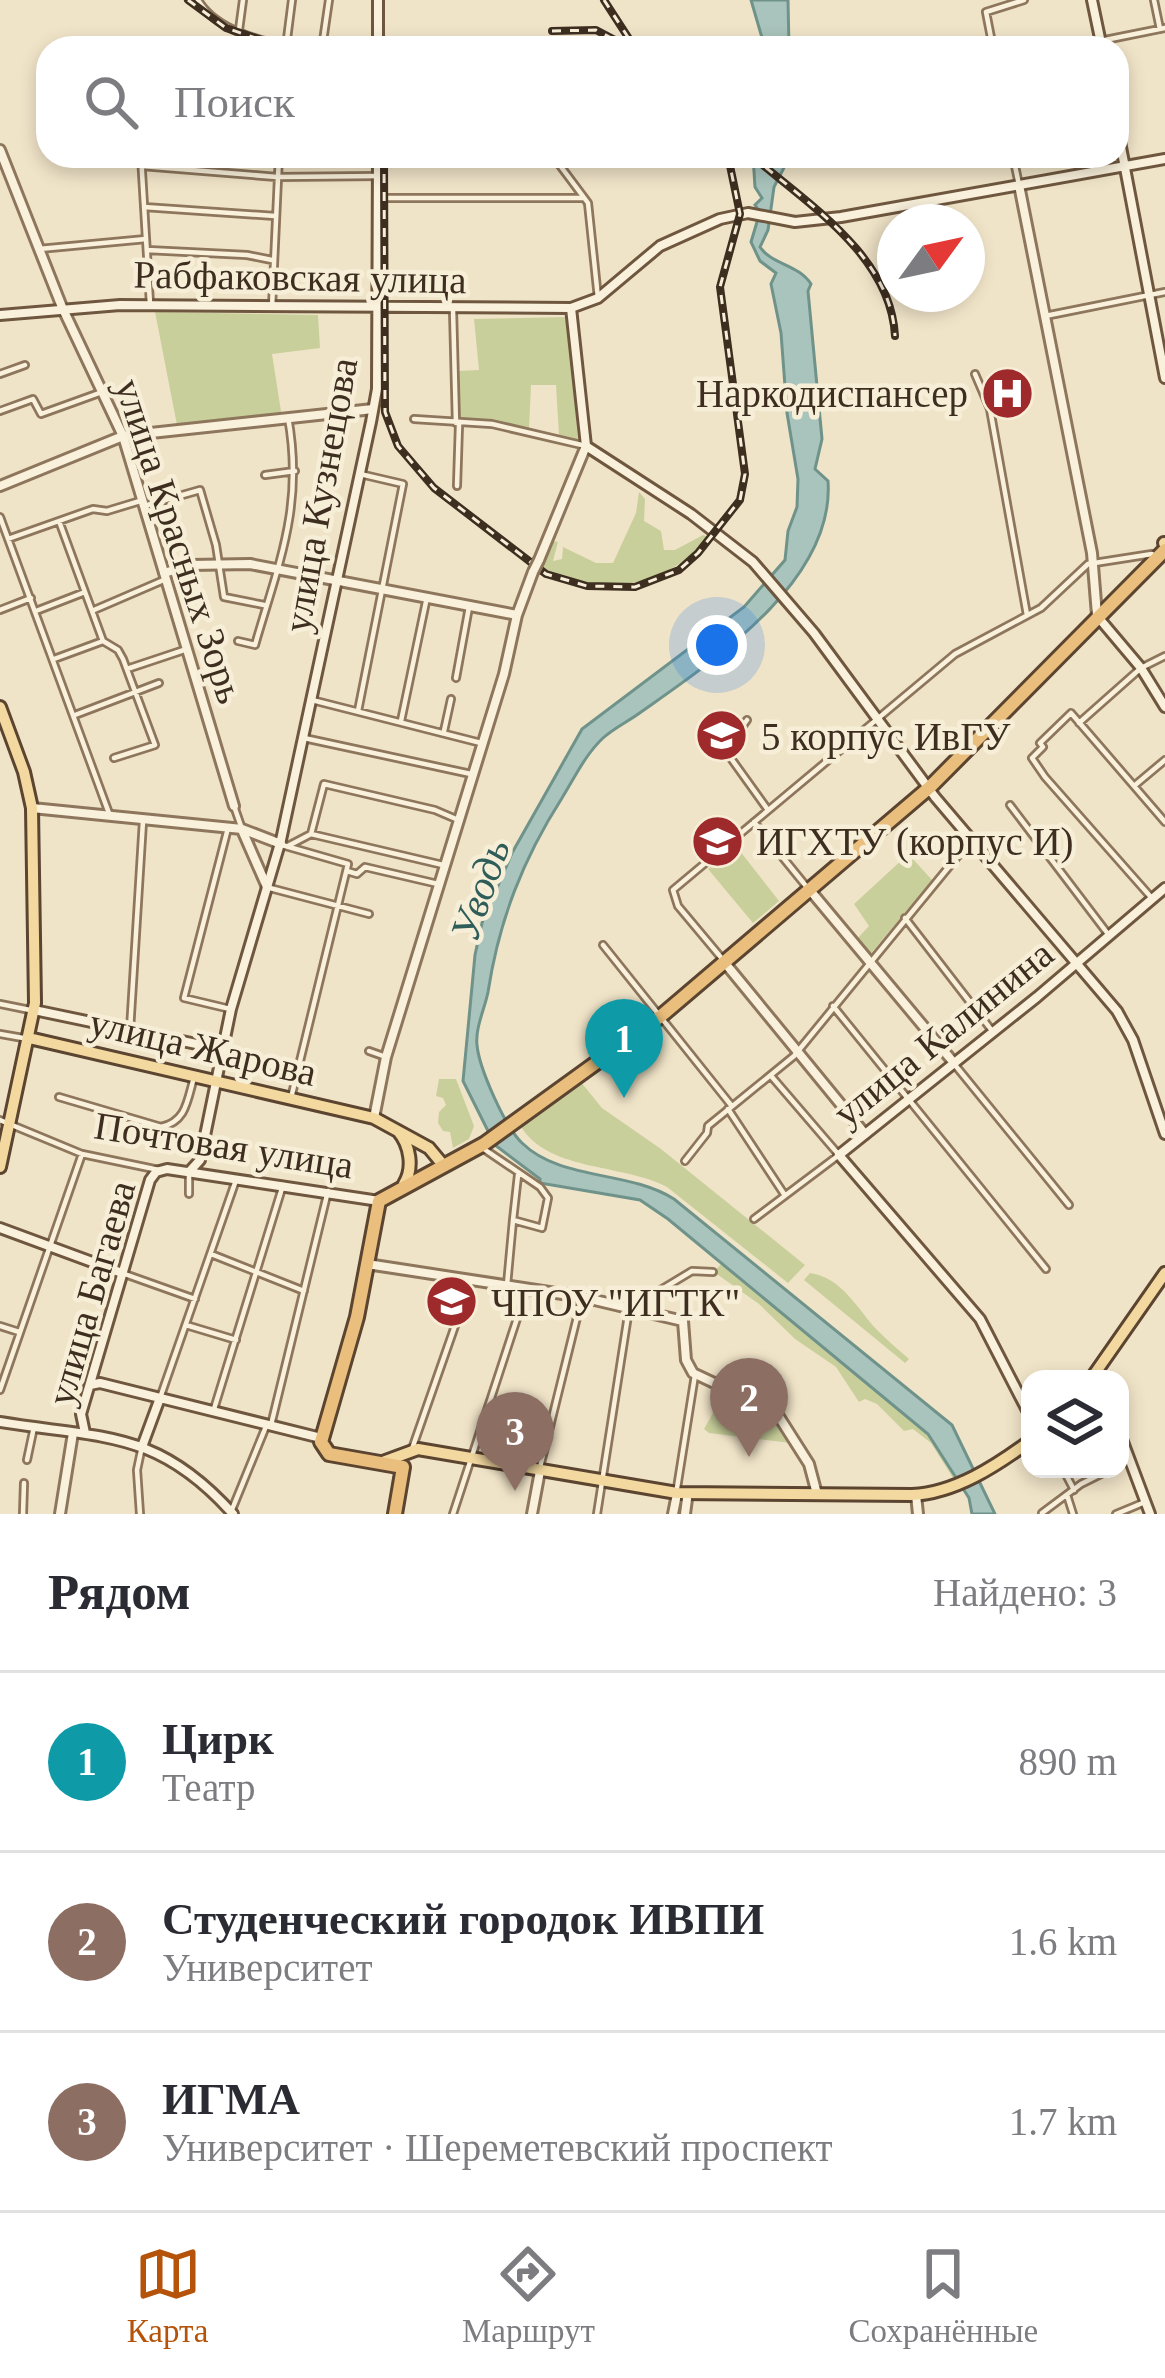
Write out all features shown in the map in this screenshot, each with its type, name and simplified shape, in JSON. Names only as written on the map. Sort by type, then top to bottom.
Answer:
[{"type":"highway","points":[[807,888],[930,789],[1096,611],[1163,548]]},
{"type":"highway","points":[[392,1514],[398,1466],[326,1453],[319,1437],[376,1200],[482,1143],[660,1014],[930,789]]},
{"type":"highway","points":[[376,1200],[446,1161]]},
{"type":"highway","points":[[319,1437],[357,1317],[376,1200]]},
{"type":"main road","points":[[378,0],[378,36]]},
{"type":"main road","points":[[1092,0],[1099,36]]},
{"type":"main road","name":"улица Красных Зорь","points":[[0,150],[62,307],[123,436],[236,811]]},
{"type":"main road","points":[[1129,165],[1165,159]]},
{"type":"main road","name":"улица Кузнецова","points":[[214,1175],[204,1159],[231,1009],[282,844],[373,409],[378,168]]},
{"type":"main road","points":[[1114,168],[1019,185],[1093,562],[1096,611],[1165,707]]},
{"type":"main road","points":[[1125,168],[1165,379]]},
{"type":"main road","name":"Рабфаковская улица","points":[[0,315],[150,304],[571,308],[598,298],[672,239],[734,214],[775,220],[841,217],[1019,185]]},
{"type":"main road","points":[[374,1118],[386,1057],[517,615],[586,446],[571,308]]},
{"type":"main road","points":[[0,486],[123,436],[373,409]]},
{"type":"main road","points":[[586,446],[717,532],[785,599],[970,841],[1128,1030],[1165,1134]]},
{"type":"main road","points":[[165,576],[191,565],[219,562],[517,615]]},
{"type":"main road","points":[[0,707],[5,738],[32,808],[34,1010],[0,1145]]},
{"type":"main road","points":[[32,808],[242,829],[282,844]]},
{"type":"main road","points":[[228,828],[236,811]]},
{"type":"main road","name":"улица Красных Зорь","points":[[242,829],[268,888]]},
{"type":"main road","name":"улица Кузнецова","points":[[224,1050],[268,888]]},
{"type":"main road","points":[[807,888],[953,1063]]},
{"type":"main road","name":"улица Калинина","points":[[839,1155],[1165,888]]},
{"type":"main road","points":[[723,960],[865,1134]]},
{"type":"main road","points":[[1076,965],[1126,1033],[1165,1147]]},
{"type":"main road","points":[[34,1010],[224,1050]]},
{"type":"main road","name":"улица Жарова","points":[[29,1039],[374,1118],[446,1161]]},
{"type":"main road","name":"улица Кузнецова","points":[[189,1172],[200,1160],[218,1081]]},
{"type":"main road","points":[[0,1167],[5,1122]]},
{"type":"main road","points":[[390,1126],[407,1147],[409,1174],[404,1184]]},
{"type":"main road","points":[[839,1155],[980,1318],[1021,1399]]},
{"type":"main road","name":"Почтовая улица","points":[[159,1170],[376,1200]]},
{"type":"main road","name":"улица Багаева","points":[[85,1432],[80,1414],[94,1384],[94,1367],[150,1180],[159,1170]]},
{"type":"main road","points":[[0,1228],[122,1273]]},
{"type":"main road","points":[[367,1264],[582,1297],[683,1321],[686,1360],[694,1376],[776,1412],[808,1464],[817,1497]]},
{"type":"main road","points":[[1102,1370],[1165,1273]]},
{"type":"main road","points":[[1150,1300],[1165,1285]]},
{"type":"main road","points":[[94,1384],[319,1437]]},
{"type":"main road","points":[[142,1445],[160,1398]]},
{"type":"main road","points":[[0,1420],[63,1427],[80,1414]]},
{"type":"main road","points":[[0,1420],[142,1445],[183,1468],[232,1513]]},
{"type":"main road","name":"улица Багаева","points":[[60,1514],[73,1433]]},
{"type":"main road","points":[[149,1436],[153,1450]]},
{"type":"main road","points":[[398,1466],[469,1461],[680,1497],[915,1503],[1021,1450]]},
{"type":"main road","points":[[1129,1470],[1150,1514]]},
{"type":"main road","points":[[532,1514],[539,1474]]},
{"type":"main road","points":[[673,1514],[680,1497]]},
{"type":"main road","points":[[680,1497],[685,1514]]},
{"type":"street","points":[[198,0],[206,13],[255,36]]},
{"type":"street","points":[[206,13],[208,0]]},
{"type":"street","points":[[239,31],[243,0]]},
{"type":"street","points":[[290,36],[292,0]]},
{"type":"street","points":[[324,36],[328,0]]},
{"type":"street","points":[[990,36],[986,12],[1024,0]]},
{"type":"street","points":[[1129,37],[1162,28],[1154,0]]},
{"type":"street","points":[[142,168],[150,304]]},
{"type":"street","points":[[167,168],[277,177],[378,176]]},
{"type":"street","points":[[272,307],[278,168]]},
{"type":"street","points":[[562,168],[588,202],[598,298]]},
{"type":"street","points":[[1015,168],[1019,185]]},
{"type":"street","points":[[388,198],[583,198]]},
{"type":"street","points":[[144,207],[275,216]]},
{"type":"street","points":[[39,249],[146,239]]},
{"type":"street","points":[[147,250],[272,260]]},
{"type":"street","points":[[1045,316],[1165,292]]},
{"type":"street","points":[[453,310],[458,486]]},
{"type":"street","points":[[0,374],[25,365]]},
{"type":"street","points":[[975,374],[990,409],[1028,615]]},
{"type":"street","points":[[0,411],[33,399],[41,414],[102,392]]},
{"type":"street","points":[[238,641],[255,645],[295,494],[288,417]]},
{"type":"street","points":[[414,419],[528,430],[586,446]]},
{"type":"street","points":[[266,475],[295,471]]},
{"type":"street","points":[[358,711],[403,484],[360,474]]},
{"type":"street","points":[[8,539],[93,509],[107,511],[200,490],[224,597],[266,606]]},
{"type":"street","points":[[0,517],[111,818]]},
{"type":"street","points":[[59,521],[103,640],[118,650],[154,745],[114,758]]},
{"type":"street","points":[[723,960],[672,896],[673,890],[955,654],[1028,615],[1093,562],[1163,548]]},
{"type":"street","points":[[92,611],[165,576]]},
{"type":"street","points":[[36,611],[85,592]]},
{"type":"street","points":[[401,721],[427,597]]},
{"type":"street","points":[[0,610],[31,598]]},
{"type":"street","points":[[456,678],[469,605]]},
{"type":"street","points":[[54,659],[103,640]]},
{"type":"street","points":[[127,669],[187,649]]},
{"type":"street","points":[[1079,723],[1141,668],[1165,656]]},
{"type":"street","points":[[75,715],[159,683]]},
{"type":"street","points":[[444,730],[451,699]]},
{"type":"street","points":[[312,700],[481,743]]},
{"type":"street","points":[[1153,900],[1078,817],[1033,758],[1043,747],[1040,743],[1071,713],[1165,822]]},
{"type":"street","points":[[747,720],[724,750],[769,810]]},
{"type":"street","points":[[304,738],[471,774]]},
{"type":"street","points":[[1134,786],[1165,760]]},
{"type":"street","points":[[311,833],[324,784],[456,819]]},
{"type":"street","points":[[1010,806],[1110,936]]},
{"type":"street","name":"улица Красных Зорь","points":[[236,811],[242,829]]},
{"type":"street","points":[[129,1031],[134,1024],[143,821]]},
{"type":"street","points":[[754,822],[807,888]]},
{"type":"street","points":[[228,828],[184,998],[231,1009]]},
{"type":"street","points":[[282,844],[311,833],[443,865]]},
{"type":"street","points":[[685,1161],[708,1126],[797,1052],[970,841]]},
{"type":"street","points":[[282,844],[357,874],[365,867],[438,884]]},
{"type":"street","points":[[291,1098],[348,867]]},
{"type":"street","points":[[268,888],[369,914]]},
{"type":"street","points":[[905,918],[993,1032]]},
{"type":"street","points":[[603,945],[729,1107],[785,1196]]},
{"type":"street","points":[[0,1004],[34,1010]]},
{"type":"street","points":[[833,1006],[1046,1269]]},
{"type":"street","name":"улица Жарова","points":[[0,1034],[29,1039]]},
{"type":"street","points":[[369,1051],[386,1057]]},
{"type":"street","points":[[953,1063],[1069,1205]]},
{"type":"street","points":[[260,1064],[297,1072]]},
{"type":"street","points":[[59,1097],[161,1127],[173,1125],[184,1112],[195,1076]]},
{"type":"street","points":[[772,1076],[839,1155]]},
{"type":"street","name":"Почтовая улица","points":[[5,1122],[82,1154],[159,1170]]},
{"type":"street","points":[[482,1143],[548,1198],[542,1228],[513,1220]]},
{"type":"street","points":[[0,1390],[82,1154]]},
{"type":"street","name":"улица Калинина","points":[[754,1219],[839,1155]]},
{"type":"street","points":[[189,1172],[190,1194]]},
{"type":"street","points":[[507,1285],[518,1174]]},
{"type":"street","points":[[160,1398],[236,1178]]},
{"type":"street","points":[[214,1412],[283,1185]]},
{"type":"street","points":[[232,1513],[269,1424],[328,1192]]},
{"type":"street","points":[[211,1254],[304,1291]]},
{"type":"street","points":[[597,1514],[628,1309],[692,1271],[712,1272]]},
{"type":"street","points":[[122,1273],[195,1299]]},
{"type":"street","points":[[398,1466],[471,1280]]},
{"type":"street","points":[[454,1514],[526,1288]]},
{"type":"street","points":[[539,1474],[582,1297]]},
{"type":"street","points":[[186,1325],[236,1340]]},
{"type":"street","points":[[0,1326],[19,1332]]},
{"type":"street","points":[[680,1497],[694,1376]]},
{"type":"street","points":[[27,1460],[34,1427]]},
{"type":"street","points":[[140,1514],[137,1470],[142,1445]]},
{"type":"street","points":[[1068,1478],[1074,1490]]},
{"type":"street","points":[[1042,1513],[1095,1478]]},
{"type":"street","points":[[23,1483],[23,1514]]},
{"type":"street","points":[[1067,1496],[1073,1514]]},
{"type":"street","points":[[1116,1514],[1145,1502]]},
{"type":"green space","points":[[155,312],[318,315],[320,348],[272,354],[282,418],[178,430]]},
{"type":"green space","points":[[567,317],[578,441],[559,435],[556,385],[531,385],[529,429],[457,420],[457,371],[479,370],[474,319]]},
{"type":"green space","points":[[639,492],[645,499],[644,521],[661,531],[664,550],[709,537],[674,567],[629,584],[582,584],[540,565],[552,541],[558,542],[553,561],[562,559],[563,547],[596,563],[613,563],[636,513]]},
{"type":"green space","points":[[736,846],[779,901],[753,923],[708,869]]},
{"type":"green space","points":[[904,858],[912,858],[932,880],[867,958],[854,942],[869,926],[854,904]]},
{"type":"green space","points":[[439,1079],[456,1079],[474,1126],[469,1139],[453,1148],[450,1132],[438,1123],[446,1105],[436,1096]]},
{"type":"green space","points":[[580,1081],[602,1108],[661,1149],[805,1265],[788,1283],[667,1187],[565,1158],[531,1139],[519,1123]]},
{"type":"green space","points":[[721,1264],[926,1433],[956,1476],[931,1443],[913,1429],[904,1431],[877,1404],[865,1399],[859,1402],[836,1367],[714,1272]]},
{"type":"green space","points":[[810,1273],[832,1281],[909,1359],[905,1363],[804,1280]]},
{"type":"green space","points":[[724,1393],[766,1409],[791,1443],[709,1433],[704,1429]]},
{"type":"water","points":[[751,0],[788,0],[789,36],[762,36]]},
{"type":"water","name":"Уводь","points":[[754,168],[784,168],[774,187],[768,230],[760,247],[811,284],[822,439],[815,469],[828,481],[825,518],[812,552],[764,615],[702,668],[607,734],[586,759],[536,844],[515,891],[499,940],[477,1045],[494,1097],[522,1143],[556,1164],[636,1183],[674,1199],[952,1425],[995,1514],[972,1514],[969,1498],[928,1434],[668,1219],[640,1200],[540,1183],[495,1145],[463,1081],[482,923],[512,853],[582,729],[744,607],[785,560],[798,479],[771,284],[776,273],[760,261],[751,242],[760,212],[755,205],[762,198],[755,187]]},
{"type":"railway","points":[[188,0],[226,28],[250,36]]},
{"type":"railway","points":[[604,0],[627,36]]},
{"type":"railway","points":[[552,31],[596,30],[607,36]]},
{"type":"railway","points":[[384,168],[385,412],[398,446],[434,488],[546,574],[587,586],[635,587],[679,570],[740,500],[745,474],[720,287],[740,214],[730,168]]},
{"type":"railway","points":[[767,168],[821,213],[863,257],[890,307],[895,336]]},
{"type":"place","name":"Наркодиспансер","points":[[1007,393]]},
{"type":"place","name":"5 корпус ИвГУ","points":[[722,736]]},
{"type":"place","name":"ИГХТУ (корпус И)","points":[[717,841]]},
{"type":"place","name":"Цирк","points":[[624,1098]]},
{"type":"place","name":"ЧПОУ \"ИГТК\"","points":[[452,1302]]},
{"type":"place","name":"Студенческий городок ИВПИ","points":[[749,1457]]},
{"type":"place","name":"ИГМА","points":[[515,1491]]}]
